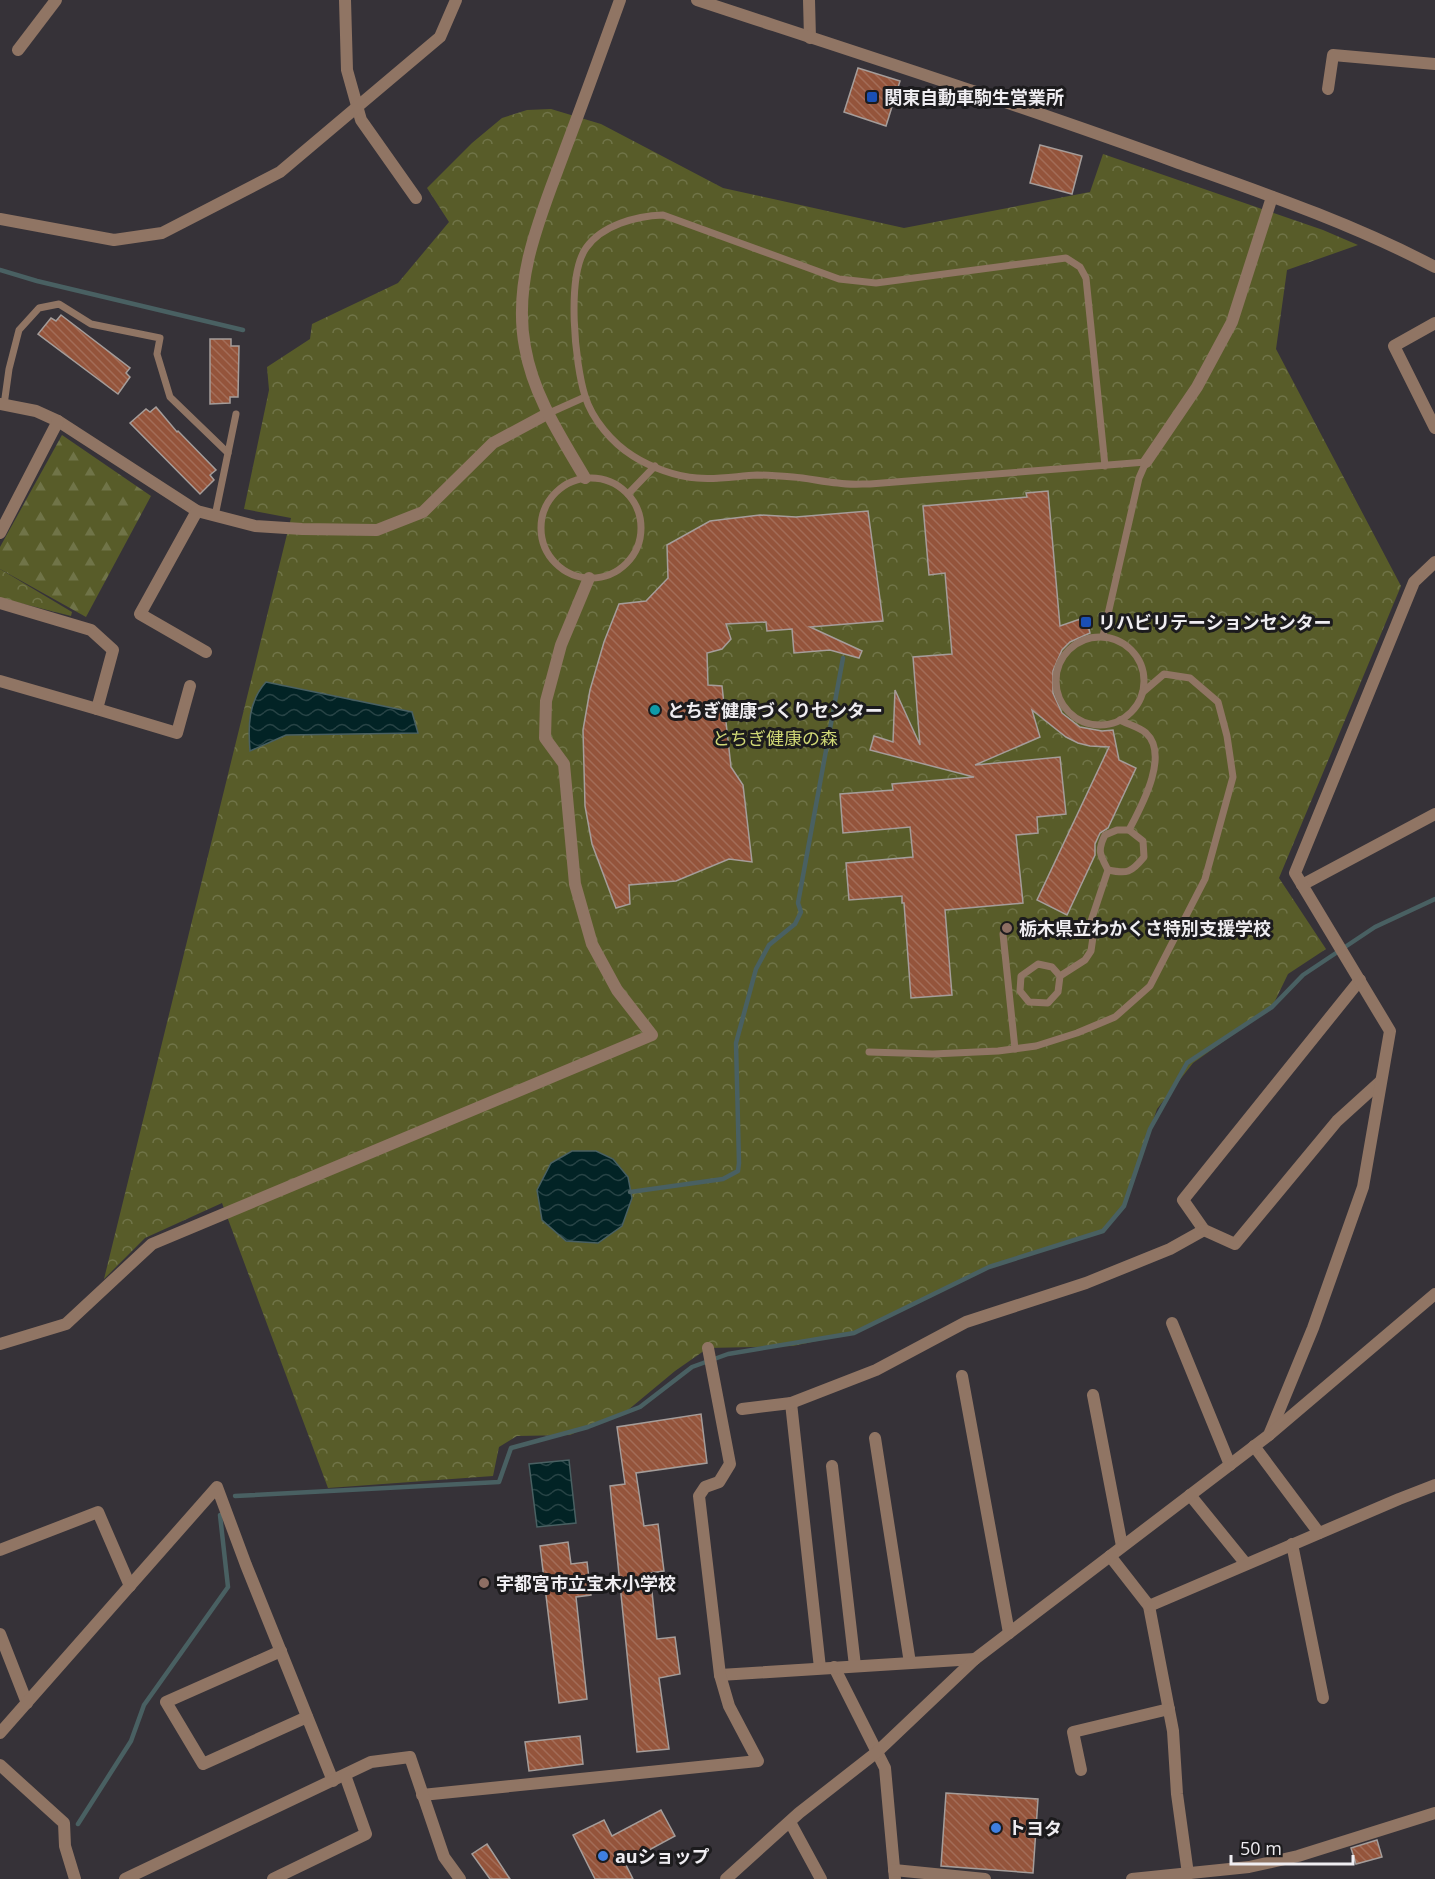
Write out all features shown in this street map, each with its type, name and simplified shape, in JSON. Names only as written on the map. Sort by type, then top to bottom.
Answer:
[{"type":"street","points":[[18,50],[56,0]]},
{"type":"street","points":[[345,0],[347,70],[361,120],[416,198]]},
{"type":"street","points":[[0,219],[114,240],[162,233],[280,172],[440,37],[456,0]]},
{"type":"street","points":[[585,478],[547,414],[529,366],[521,312],[523,279],[535,234],[620,0]]},
{"type":"street","points":[[697,0],[1113,139],[1330,218],[1392,244],[1435,267]]},
{"type":"street","points":[[809,0],[810,38]]},
{"type":"street","points":[[1328,89],[1333,55],[1435,64]]},
{"type":"street","points":[[1146,462],[1197,387],[1232,322],[1272,197]]},
{"type":"street","points":[[1435,323],[1394,346],[1435,428]]},
{"type":"street","points":[[2,405],[36,411],[58,421],[197,511],[255,526],[302,529],[377,530],[423,512],[493,443],[547,414]]},
{"type":"street","points":[[0,533],[58,421]]},
{"type":"street","points":[[197,511],[140,614],[206,652]]},
{"type":"street","points":[[1269,1435],[1313,1328],[1363,1187],[1390,1032],[1294,873],[1414,582],[1435,562]]},
{"type":"street","points":[[1420,576],[1435,573]]},
{"type":"street","points":[[0,1344],[66,1324],[152,1244],[652,1035],[616,990],[592,944],[575,884],[564,764],[545,738],[546,701],[561,645],[589,578]]},
{"type":"street","points":[[0,603],[92,630],[113,650],[97,709]]},
{"type":"street","points":[[0,681],[177,733],[190,686]]},
{"type":"street","points":[[1302,885],[1435,814]]},
{"type":"street","points":[[1360,980],[1183,1200],[1204,1230],[1235,1244],[1337,1121],[1380,1082]]},
{"type":"street","points":[[742,1409],[790,1403],[876,1370],[966,1322],[1086,1282],[1170,1249],[1204,1230]]},
{"type":"street","points":[[726,1879],[790,1822],[877,1752],[975,1659],[1269,1435],[1435,1294]]},
{"type":"street","points":[[1172,1323],[1230,1465]]},
{"type":"street","points":[[422,1795],[758,1761],[729,1706],[720,1675],[699,1496],[705,1487],[719,1482],[730,1464],[708,1348]]},
{"type":"street","points":[[962,1376],[1009,1633]]},
{"type":"street","points":[[1093,1395],[1122,1546]]},
{"type":"street","points":[[790,1403],[820,1668]]},
{"type":"street","points":[[875,1438],[910,1663]]},
{"type":"street","points":[[1254,1446],[1318,1533]]},
{"type":"street","points":[[832,1466],[855,1666]]},
{"type":"street","points":[[1149,1606],[1435,1485]]},
{"type":"street","points":[[0,1733],[217,1487],[333,1781]]},
{"type":"street","points":[[1190,1495],[1246,1564]]},
{"type":"street","points":[[0,1550],[98,1512],[130,1586]]},
{"type":"street","points":[[1292,1544],[1323,1698]]},
{"type":"street","points":[[1110,1556],[1149,1606],[1173,1731],[1177,1794],[1188,1874]]},
{"type":"street","points":[[0,1634],[27,1703]]},
{"type":"street","points":[[281,1651],[166,1702],[202,1764],[307,1716]]},
{"type":"street","points":[[720,1675],[975,1659]]},
{"type":"street","points":[[834,1667],[885,1768],[895,1874],[985,1879]]},
{"type":"street","points":[[1081,1770],[1073,1732],[1169,1709]]},
{"type":"street","points":[[125,1879],[371,1762],[410,1756],[444,1857],[460,1879]]},
{"type":"street","points":[[0,1765],[64,1823],[65,1846],[75,1879]]},
{"type":"street","points":[[273,1879],[366,1834],[345,1775]]},
{"type":"street","points":[[1132,1879],[1249,1867],[1298,1856],[1435,1813]]},
{"type":"street","points":[[790,1822],[821,1879]]},
{"type":"lane","points":[[1103,636],[1139,478],[1146,462],[1105,466],[870,484],[840,484],[795,477],[767,476],[696,478],[655,466],[633,456],[614,441],[597,421],[585,397],[579,364],[574,301],[579,263],[586,247],[601,234],[623,221],[645,215],[663,215],[839,279],[876,283],[1066,258],[1080,267],[1086,278],[1105,466]]},
{"type":"lane","points":[[2,405],[19,330],[39,308],[59,304],[91,324],[160,338],[157,354],[170,398],[228,453]]},
{"type":"lane","points":[[0,368],[9,369]]},
{"type":"lane","points":[[547,414],[585,397]]},
{"type":"lane","points":[[215,516],[236,414]]},
{"type":"lane","points":[[628,495],[655,466]]},
{"type":"lane","points":[[585,478],[605,480],[621,488],[628,495],[637,508],[641,525],[640,537],[637,548],[620,570],[600,578],[589,578],[568,573],[554,562],[543,543],[542,532],[544,512],[553,496],[568,484],[585,478]]},
{"type":"lane","points":[[869,1052],[933,1054],[998,1051],[1036,1046],[1077,1033],[1115,1017],[1150,986],[1205,879],[1233,777],[1227,736],[1218,702],[1190,678],[1164,674],[1143,692],[1134,708],[1120,720],[1104,725],[1084,722],[1069,713],[1062,703],[1056,690],[1057,671],[1069,648],[1086,638],[1103,636],[1120,641],[1138,657],[1144,673],[1143,692]]},
{"type":"lane","points":[[1120,720],[1146,733],[1154,746],[1150,789],[1130,830]]},
{"type":"lane","points":[[1060,976],[1085,960],[1091,951],[1093,937],[1091,921],[1108,870],[1099,847],[1105,835],[1117,830],[1130,830],[1143,841],[1144,858],[1136,868],[1125,873],[1108,870]]},
{"type":"lane","points":[[1003,934],[1015,1049]]},
{"type":"lane","points":[[1038,964],[1052,967],[1060,976],[1058,992],[1048,1003],[1029,1002],[1020,991],[1021,976],[1038,964]]},
{"type":"green space","name":"とちぎ健康の森","points":[[551,109],[601,124],[723,188],[904,228],[1090,192],[1103,154],[1323,230],[1358,245],[1287,270],[1276,349],[1401,586],[1279,878],[1326,949],[1288,974],[1272,1007],[1193,1063],[1157,1109],[1124,1206],[1103,1231],[989,1267],[854,1333],[793,1346],[708,1348],[675,1371],[628,1410],[570,1435],[517,1436],[499,1447],[493,1476],[328,1488],[222,1203],[145,1238],[104,1279],[291,518],[244,509],[269,390],[267,367],[310,339],[312,324],[398,283],[449,222],[427,188],[472,143],[502,118],[527,110]]},
{"type":"green space","points":[[62,435],[151,496],[86,617],[0,569],[0,547]]},
{"type":"green space","points":[[0,569],[72,612],[71,616],[0,598]]},
{"type":"water","points":[[266,682],[412,712],[418,733],[286,735],[250,751],[249,724],[252,706]]},
{"type":"water","points":[[572,1151],[596,1151],[613,1159],[628,1177],[632,1198],[622,1226],[598,1243],[566,1241],[542,1220],[537,1190],[551,1163]]},
{"type":"water","points":[[569,1460],[576,1523],[537,1527],[529,1464]]},
{"type":"building","name":"関東自動車駒生営業所","points":[[858,68],[900,81],[886,126],[844,112]]},
{"type":"building","points":[[1040,145],[1082,156],[1072,194],[1030,183]]},
{"type":"building","points":[[61,315],[130,368],[126,373],[130,377],[118,394],[38,334],[51,318],[56,321]]},
{"type":"building","points":[[210,339],[231,339],[231,346],[239,346],[238,397],[230,397],[230,403],[210,404]]},
{"type":"building","points":[[156,407],[177,432],[216,470],[210,475],[214,480],[200,494],[130,423],[146,409],[150,412]]},
{"type":"building","points":[[1048,491],[1060,626],[1086,617],[1090,633],[1070,642],[1062,650],[1053,671],[1053,693],[1062,713],[1080,727],[1102,731],[1113,730],[1119,760],[1136,768],[1108,828],[1100,833],[1095,844],[1095,855],[1067,915],[1037,900],[1109,747],[1078,743],[1066,737],[1032,710],[1040,737],[975,765],[1060,757],[1066,814],[1037,817],[1038,833],[1016,835],[1023,903],[945,910],[952,995],[911,998],[902,896],[849,900],[846,863],[913,857],[910,827],[843,833],[840,794],[893,790],[892,784],[974,777],[870,750],[874,736],[893,742],[895,690],[920,745],[913,657],[952,654],[945,573],[929,575],[923,506],[1027,497],[1026,493]]},
{"type":"building","name":"とちぎ健康づくりセンター","points":[[868,511],[883,621],[810,627],[862,651],[859,658],[830,650],[794,653],[792,629],[767,631],[766,622],[726,624],[731,639],[722,649],[707,653],[708,685],[722,686],[731,767],[743,785],[752,862],[729,859],[676,881],[629,885],[630,904],[616,908],[592,844],[585,806],[583,730],[590,690],[604,642],[619,604],[646,601],[668,578],[667,545],[710,521],[760,515],[796,517]]},
{"type":"building","points":[[701,1414],[707,1463],[636,1473],[644,1526],[658,1524],[664,1571],[650,1573],[657,1639],[675,1637],[680,1674],[659,1678],[669,1749],[637,1752],[610,1486],[625,1484],[617,1427]]},
{"type":"building","points":[[568,1542],[571,1564],[587,1562],[591,1595],[576,1597],[587,1699],[559,1703],[540,1546]]},
{"type":"building","points":[[580,1736],[583,1764],[529,1771],[525,1742]]},
{"type":"building","points":[[946,1793],[1038,1799],[1033,1873],[941,1866]]},
{"type":"building","points":[[661,1810],[675,1836],[625,1863],[633,1879],[595,1879],[573,1835],[604,1820],[612,1836]]},
{"type":"building","points":[[1377,1840],[1382,1857],[1356,1864],[1351,1848]]},
{"type":"building","points":[[487,1844],[510,1879],[490,1879],[472,1854]]},
{"type":"waterway","points":[[0,270],[37,281],[243,330]]},
{"type":"waterway","points":[[630,1192],[723,1179],[738,1171],[736,1043],[756,969],[769,945],[795,924],[801,912],[798,903],[843,658]]},
{"type":"waterway","points":[[235,1496],[499,1482],[511,1448],[588,1427],[640,1407],[692,1367],[728,1354],[854,1333],[989,1267],[1103,1231],[1124,1206],[1150,1129],[1187,1063],[1272,1007],[1303,975],[1375,927],[1435,899]]},
{"type":"waterway","points":[[78,1824],[131,1741],[144,1705],[228,1587],[220,1515]]},
{"type":"place","name":"関東自動車駒生営業所","points":[[872,97]]},
{"type":"place","name":"リハビリテーションセンター","points":[[1086,622]]},
{"type":"place","name":"とちぎ健康づくりセンター","points":[[655,710]]},
{"type":"place","name":"栃木県立わかくさ特別支援学校","points":[[1007,928]]},
{"type":"place","name":"宇都宮市立宝木小学校","points":[[484,1583]]},
{"type":"place","name":"トヨタ","points":[[996,1828]]},
{"type":"place","name":"auショップ","points":[[603,1856]]}]
